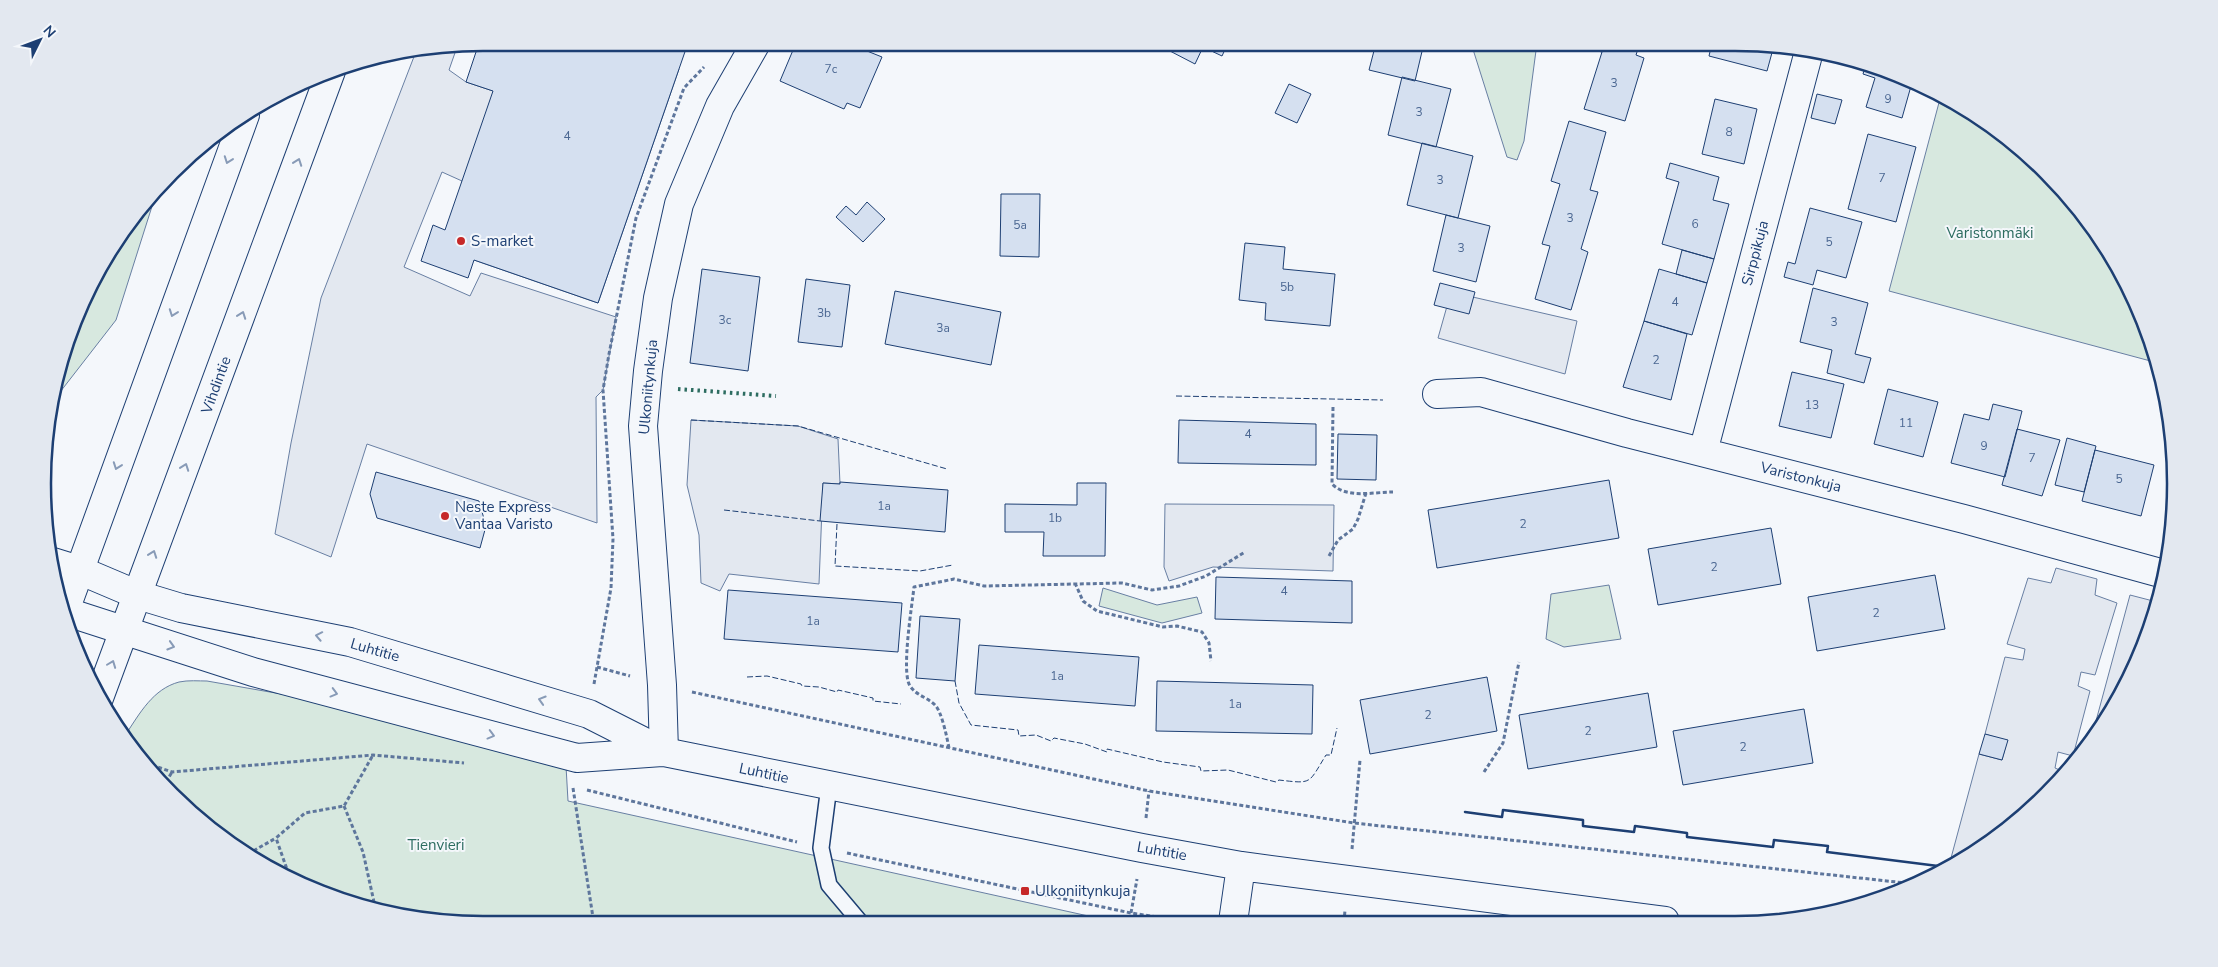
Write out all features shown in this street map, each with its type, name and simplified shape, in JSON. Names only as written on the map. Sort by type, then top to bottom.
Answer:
[{"type":"street","name":"Ulkoniitynkuja","points":[[664,752],[662,685],[643,426],[658,298],[679,204],[720,106],[751,51]]},
{"type":"street","name":"Sirppikuja","points":[[1703,452],[1807,58]]},
{"type":"street","name":"Vihdintie","points":[[103,688],[328,80]]},
{"type":"street","points":[[68,602],[241,125]]},
{"type":"street","name":"Varistonkuja","points":[[1437,394],[1481,392],[1703,452],[1964,519],[2157,572]]},
{"type":"street","name":"Luhtitie","points":[[59,564],[80,570],[138,595],[181,608],[350,642],[589,714],[664,752],[1241,866],[1626,916]]},
{"type":"street","name":"Luhtitie","points":[[71,613],[253,672],[577,758],[664,752]]},
{"type":"street","points":[[1234,916],[1241,866]]},
{"type":"lane","points":[[829,786],[822,848],[829,885],[855,916]]},
{"type":"path","points":[[1333,407],[1332,484],[1338,490],[1347,494],[1393,492]]},
{"type":"path","points":[[1329,556],[1338,540],[1353,529],[1366,493]]},
{"type":"path","points":[[949,748],[935,705],[918,695],[909,685],[906,670],[914,587],[954,579],[984,586],[1122,583],[1152,590],[1168,588],[1206,576],[1245,552]]},
{"type":"path","points":[[1075,583],[1082,601],[1096,611],[1163,627],[1177,626],[1202,632],[1209,643],[1211,661]]},
{"type":"path","points":[[1484,772],[1503,743],[1519,662]]},
{"type":"path","points":[[597,667],[662,685],[1149,791],[1354,823],[1901,882]]},
{"type":"path","points":[[344,806],[373,755]]},
{"type":"path","points":[[157,767],[172,772],[373,755],[469,764]]},
{"type":"path","points":[[1354,823],[1360,760]]},
{"type":"path","points":[[168,779],[172,772]]},
{"type":"path","points":[[593,916],[573,786],[822,848],[1149,916]]},
{"type":"path","points":[[255,850],[276,838],[305,813],[344,806]]},
{"type":"path","points":[[344,806],[363,852],[374,901]]},
{"type":"path","points":[[276,838],[287,868]]},
{"type":"green space","points":[[1474,51],[1536,51],[1524,141],[1517,160],[1507,157]]},
{"type":"green space","name":"Varistonmäki","points":[[1939,103],[1975,124],[2020,159],[2059,198],[2077,220],[2109,267],[2122,292],[2134,318],[2149,360],[1889,291]]},
{"type":"green space","points":[[152,207],[116,320],[62,389],[74,345],[96,292],[124,243]]},
{"type":"green space","points":[[1609,585],[1621,639],[1564,647],[1546,639],[1551,594]]},
{"type":"green space","points":[[1103,588],[1157,605],[1197,597],[1202,613],[1162,623],[1099,606]]},
{"type":"green space","name":"Tienvieri","points":[[190,681],[207,681],[327,702],[566,766],[568,801],[1088,916],[484,916],[427,912],[372,901],[318,883],[267,858],[243,843],[198,808],[159,769],[129,730],[154,696],[170,685]]},
{"type":"shaded area","points":[[510,51],[631,51],[679,69],[598,303],[474,260],[467,235],[462,181],[442,172],[404,267],[470,296],[481,273],[616,317],[603,390],[596,397],[597,523],[367,444],[331,557],[275,534],[291,443],[321,298],[414,57],[455,52],[449,70],[466,82],[493,91]]},
{"type":"shaded area","points":[[1451,292],[1577,321],[1565,374],[1438,338]]},
{"type":"shaded area","points":[[691,420],[798,426],[838,439],[840,484],[823,483],[819,584],[729,574],[720,591],[701,583],[699,535],[687,485]]},
{"type":"shaded area","points":[[1165,504],[1334,505],[1333,571],[1213,567],[1169,581],[1164,567]]},
{"type":"shaded area","points":[[2056,568],[2097,579],[2095,595],[2117,603],[2095,675],[2081,672],[2078,686],[2090,691],[2075,750],[2070,755],[2058,752],[2055,768],[2059,770],[2040,789],[1998,826],[1951,858],[1979,754],[2002,760],[2007,741],[1985,734],[2005,657],[2023,660],[2025,649],[2007,644],[2028,578],[2051,583]]},
{"type":"shaded area","points":[[2130,595],[2150,600],[2134,649],[2109,700],[2096,721]]},
{"type":"building","points":[[476,51],[685,51],[598,303],[474,260],[468,278],[421,261],[433,225],[445,230],[493,91],[466,82]]},
{"type":"building","points":[[793,51],[867,51],[882,57],[860,108],[847,103],[844,109],[780,81]]},
{"type":"building","points":[[1170,51],[1201,51],[1195,64]]},
{"type":"building","points":[[1211,51],[1224,51],[1222,56]]},
{"type":"building","points":[[1374,51],[1422,51],[1415,81],[1369,70]]},
{"type":"building","points":[[1598,51],[1637,51],[1636,55],[1644,58],[1625,121],[1584,109],[1602,52]]},
{"type":"building","points":[[1710,51],[1772,53],[1767,71],[1709,56]]},
{"type":"building","points":[[1864,71],[1873,74],[1910,89],[1902,118],[1866,107],[1875,78],[1863,74]]},
{"type":"building","points":[[1402,77],[1451,89],[1436,147],[1388,135]]},
{"type":"building","points":[[1289,84],[1311,94],[1297,123],[1275,113]]},
{"type":"building","points":[[1817,94],[1842,100],[1835,124],[1811,118]]},
{"type":"building","points":[[1715,99],[1757,109],[1744,164],[1702,154]]},
{"type":"building","points":[[1569,121],[1606,132],[1590,190],[1598,192],[1581,249],[1588,252],[1571,310],[1535,299],[1550,246],[1542,244],[1560,184],[1551,181]]},
{"type":"building","points":[[1868,134],[1916,147],[1896,222],[1848,209]]},
{"type":"building","points":[[1422,143],[1473,156],[1458,218],[1407,205]]},
{"type":"building","points":[[1670,163],[1719,177],[1713,200],[1729,204],[1714,259],[1662,244],[1679,182],[1666,178]]},
{"type":"building","points":[[1001,194],[1040,194],[1039,257],[1000,256]]},
{"type":"building","points":[[867,202],[885,219],[863,242],[836,217],[846,206],[856,215]]},
{"type":"building","points":[[1810,208],[1862,222],[1846,278],[1817,270],[1813,285],[1784,277],[1788,262],[1795,264]]},
{"type":"building","points":[[1446,215],[1490,226],[1476,282],[1433,271]]},
{"type":"building","points":[[1245,243],[1285,247],[1283,269],[1335,274],[1330,326],[1265,320],[1266,303],[1239,300]]},
{"type":"building","points":[[1682,250],[1714,259],[1707,283],[1676,274]]},
{"type":"building","points":[[702,269],[760,277],[748,371],[690,363]]},
{"type":"building","points":[[1659,269],[1707,283],[1692,335],[1644,321]]},
{"type":"building","points":[[806,279],[850,285],[842,347],[798,342]]},
{"type":"building","points":[[1440,283],[1475,292],[1469,314],[1434,305]]},
{"type":"building","points":[[1813,288],[1868,303],[1855,354],[1871,358],[1864,383],[1827,373],[1832,350],[1800,342]]},
{"type":"building","points":[[895,291],[1001,312],[991,365],[885,344]]},
{"type":"building","points":[[1644,321],[1687,334],[1671,400],[1623,387]]},
{"type":"building","points":[[1792,372],[1844,384],[1831,438],[1779,426]]},
{"type":"building","points":[[1888,389],[1938,402],[1923,457],[1874,444]]},
{"type":"building","points":[[1993,404],[2022,411],[2005,477],[1951,463],[1964,414],[1989,420]]},
{"type":"building","points":[[1179,420],[1316,424],[1316,465],[1178,463]]},
{"type":"building","points":[[2017,429],[2060,440],[2042,496],[2002,485]]},
{"type":"building","points":[[1338,434],[1377,435],[1376,480],[1337,479]]},
{"type":"building","points":[[2067,438],[2096,446],[2084,492],[2055,485]]},
{"type":"building","points":[[2095,450],[2154,465],[2141,516],[2082,501]]},
{"type":"building","points":[[376,472],[479,501],[486,526],[480,548],[377,518],[370,494]]},
{"type":"building","points":[[1609,480],[1619,538],[1437,568],[1428,510]]},
{"type":"building","points":[[840,482],[948,490],[945,532],[820,521],[823,483],[840,484]]},
{"type":"building","points":[[1077,483],[1106,483],[1105,556],[1043,556],[1044,532],[1005,532],[1005,504],[1077,505]]},
{"type":"building","points":[[1771,528],[1781,584],[1658,605],[1648,549]]},
{"type":"building","points":[[1935,575],[1945,629],[1817,651],[1808,597]]},
{"type":"building","points":[[1216,577],[1352,581],[1352,623],[1215,619]]},
{"type":"building","points":[[728,590],[902,603],[898,652],[724,639]]},
{"type":"building","points":[[920,616],[960,619],[955,681],[916,678]]},
{"type":"building","points":[[979,645],[1139,657],[1135,706],[975,694]]},
{"type":"building","points":[[1487,677],[1497,731],[1370,754],[1360,700]]},
{"type":"building","points":[[1157,681],[1313,685],[1312,734],[1156,731]]},
{"type":"building","points":[[1648,693],[1657,747],[1528,769],[1519,715]]},
{"type":"building","points":[[1804,709],[1813,763],[1683,785],[1673,731]]},
{"type":"building","points":[[1985,734],[2008,740],[2002,760],[1979,754]]},
{"type":"hedge","points":[[678,389],[776,396]]},
{"type":"fence","points":[[1176,396],[1383,400]]},
{"type":"fence","points":[[691,420],[798,426],[947,469]]},
{"type":"fence","points":[[724,510],[820,521]]},
{"type":"fence","points":[[837,524],[835,566],[920,571],[953,565]]},
{"type":"fence","points":[[747,677],[767,676],[801,684],[802,686],[819,687],[837,692],[838,690],[873,698],[873,701],[901,704]]},
{"type":"fence","points":[[955,681],[959,703],[971,725],[1018,730],[1019,736],[1036,735],[1051,741],[1054,738],[1085,744],[1107,752],[1107,749],[1163,762],[1200,767],[1201,771],[1228,770],[1276,782],[1279,780],[1298,782],[1312,777],[1326,755],[1331,755],[1337,728]]},
{"type":"wall","points":[[1465,812],[1502,817],[1503,810],[1583,820],[1583,826],[1634,832],[1635,826],[1687,833],[1687,837],[1773,847],[1774,840],[1828,846],[1827,852],[1936,866]]},
{"type":"place","name":"S-market","points":[[461,241]]},
{"type":"place","name":"Neste Express Vantaa Varisto","points":[[445,516]]},
{"type":"place","name":"Ulkoniitynkuja","points":[[1025,891]]}]
